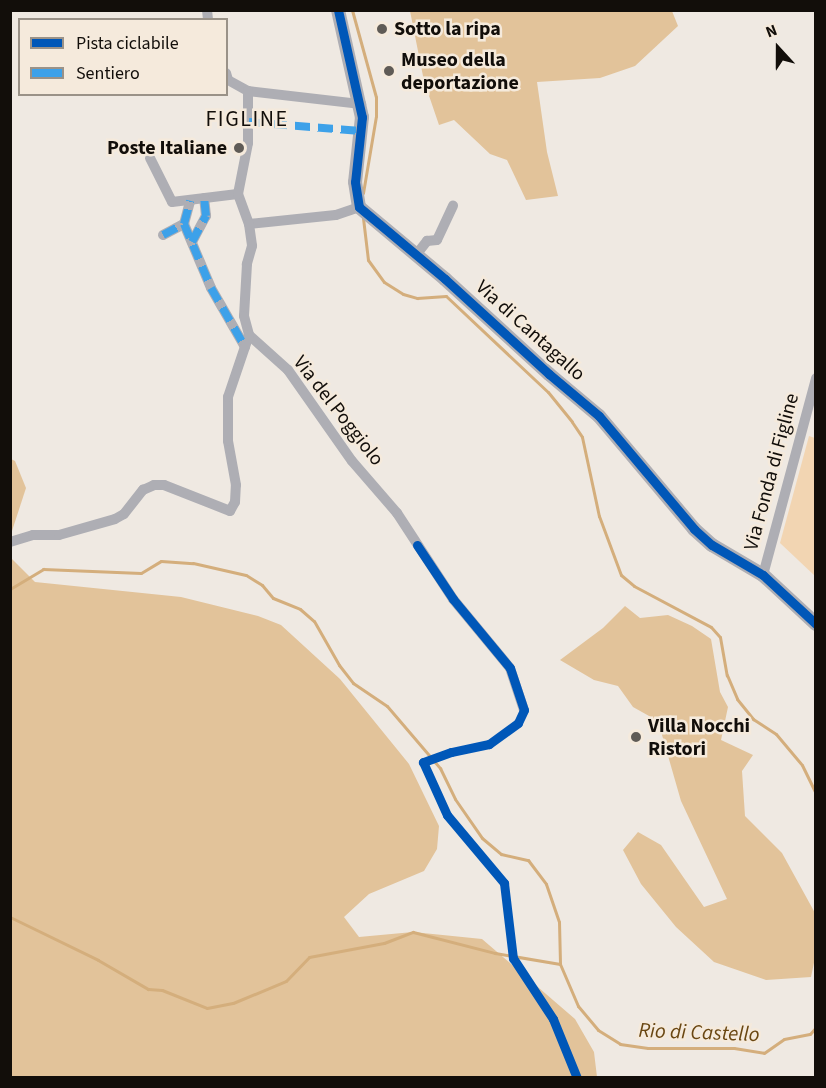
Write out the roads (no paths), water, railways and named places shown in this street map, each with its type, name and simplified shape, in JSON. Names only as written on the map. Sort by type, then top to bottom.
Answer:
[{"type":"street","points":[[249,224],[363,211],[355,182],[362,117],[361,104],[338,10]]},
{"type":"street","points":[[228,78],[248,91],[361,104]]},
{"type":"street","points":[[10,542],[33,535],[59,535],[115,519],[124,514],[143,490],[153,485],[164,485],[231,510],[235,502],[236,485],[228,441],[228,397],[249,335],[244,316],[247,264],[252,246],[249,224],[238,194],[248,143],[248,91]]},
{"type":"street","points":[[150,158],[172,202],[238,194]]},
{"type":"street","points":[[192,242],[206,216],[204,198]]},
{"type":"street","points":[[190,201],[184,224],[212,288],[245,347]]},
{"type":"street","points":[[416,255],[426,241],[436,240],[453,206]]},
{"type":"street","name":"Via di Cantagallo","points":[[363,211],[599,416],[694,529],[712,544],[763,575],[816,624]]},
{"type":"street","points":[[163,235],[184,224]]},
{"type":"street","name":"Via del Poggiolo","points":[[249,335],[288,370],[352,461],[397,513],[453,599],[510,668],[524,710]]},
{"type":"street","name":"Via Fonda di Figline","points":[[763,575],[816,378]]},
{"type":"waterway","points":[[352,10],[376,97],[376,116],[363,193]]},
{"type":"waterway","points":[[363,218],[368,260],[384,282],[403,294],[417,298],[446,296],[548,392],[572,422],[582,437],[599,516],[621,575],[634,586],[711,627],[720,637],[727,675],[737,699],[753,719],[776,734],[802,765],[816,794]]},
{"type":"waterway","name":"Rio di Castello","points":[[10,589],[43,569],[141,573],[161,561],[193,563],[246,575],[262,585],[273,598],[300,609],[314,621],[339,665],[353,683],[387,706],[440,768],[455,799],[482,838],[501,854],[528,860],[546,884],[559,922],[560,964],[578,1006],[598,1030],[620,1044],[648,1048],[734,1048],[764,1053],[784,1039],[810,1034],[816,1027]]},
{"type":"waterway","points":[[10,917],[98,960],[148,989],[162,990],[207,1008],[233,1003],[286,981],[309,957],[384,943],[413,932],[495,953],[560,964]]},
{"type":"place","name":"Sotto la ripa","points":[[382,29]]},
{"type":"place","name":"Museo della deportazione","points":[[389,71]]},
{"type":"place","name":"Poste Italiane","points":[[239,148]]},
{"type":"place","name":"Villa Nocchi Ristori","points":[[636,737]]},
{"type":"district","name":"FIGLINE","points":[[247,120]]}]
